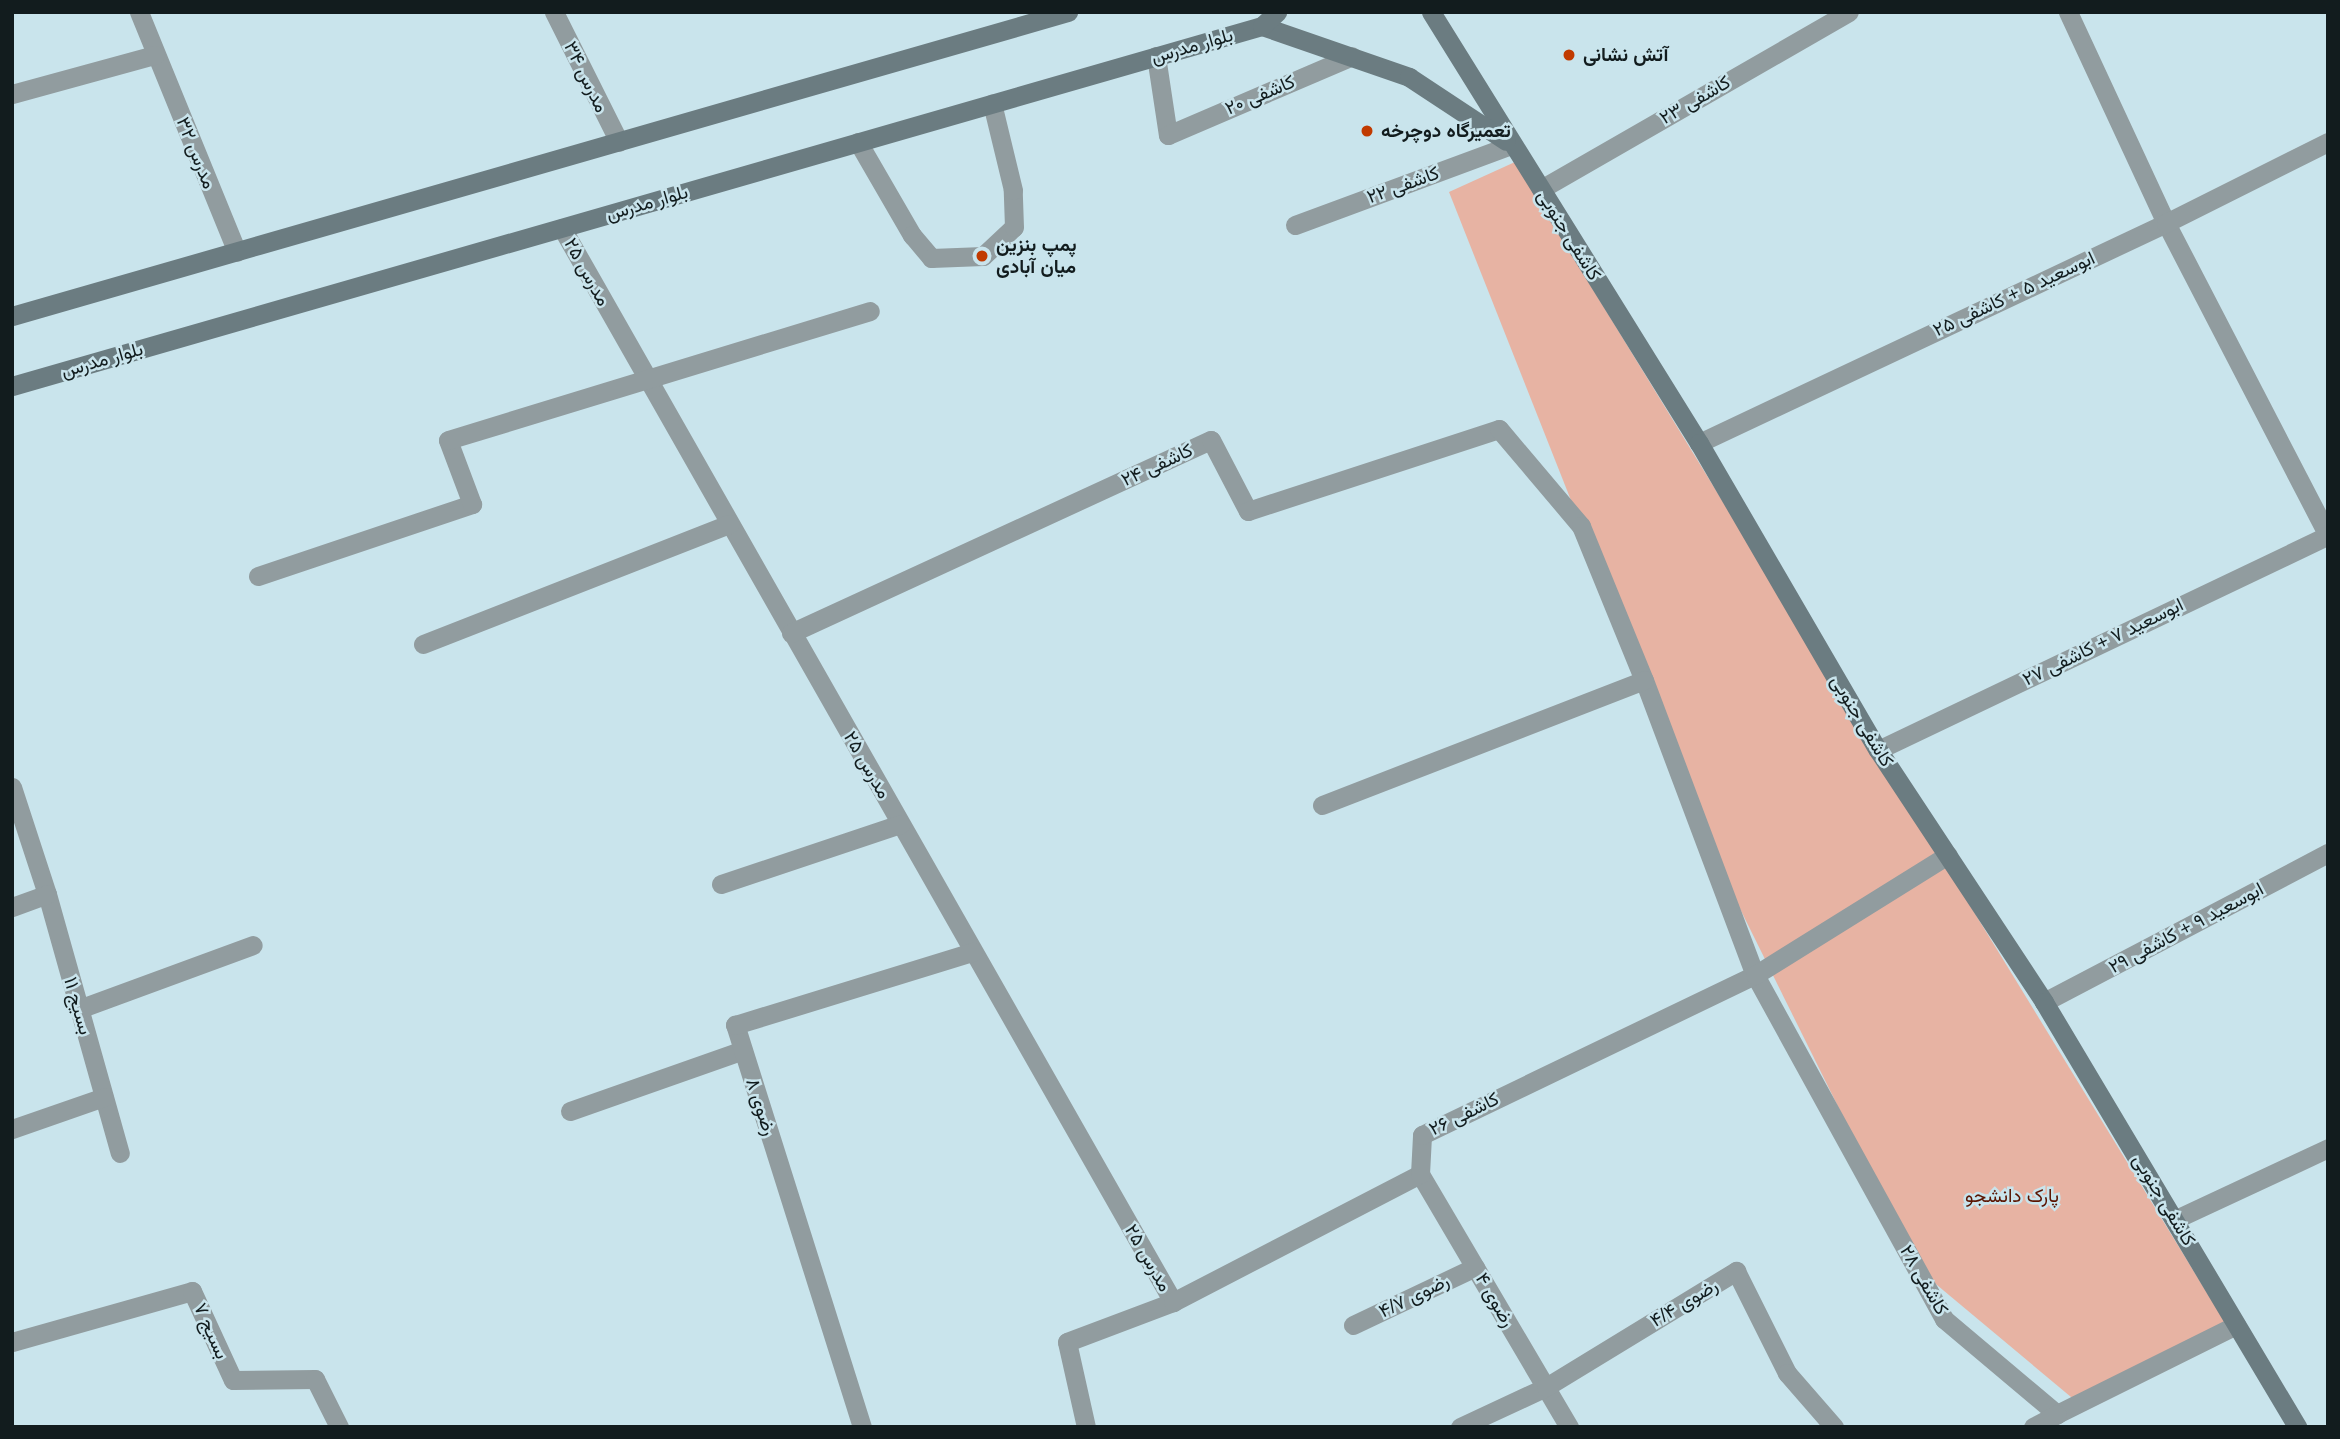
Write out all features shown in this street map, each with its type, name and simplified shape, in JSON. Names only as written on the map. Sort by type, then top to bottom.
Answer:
[{"type":"main road","points":[[12,316],[1068,12]]},
{"type":"main road","name":"بلوار مدرس","points":[[12,386],[1262,26],[1277,12]]},
{"type":"main road","name":"کاشفی جنوبی","points":[[1430,12],[1699,443],[1878,750],[2045,1002],[2297,1427]]},
{"type":"main road","points":[[1262,26],[1409,77],[1511,145]]},
{"type":"street","name":"مدرس ۳۲","points":[[139,12],[237,252]]},
{"type":"street","name":"مدرس ۳۴","points":[[554,12],[619,142]]},
{"type":"street","name":"کاشفی ۲۳","points":[[1541,189],[1849,12]]},
{"type":"street","points":[[2068,12],[2166,223],[2327,535]]},
{"type":"street","points":[[12,94],[155,54]]},
{"type":"street","name":"کاشفی ۲۰","points":[[1156,56],[1168,135],[1352,56]]},
{"type":"street","points":[[858,142],[912,235],[931,258],[983,256],[1014,227],[1013,190],[992,103]]},
{"type":"street","name":"ابوسعید ۵ + کاشفی ۲۵","points":[[1699,443],[2166,223],[2328,142]]},
{"type":"street","name":"کاشفی ۲۲","points":[[1295,225],[1511,145]]},
{"type":"street","name":"مدرس ۲۵","points":[[562,228],[646,380],[1173,1302]]},
{"type":"street","points":[[258,576],[472,503],[448,440],[870,311]]},
{"type":"street","name":"کاشفی ۲۴","points":[[791,634],[1211,440],[1248,511],[1499,429]]},
{"type":"street","name":"کاشفی ۲۸","points":[[1499,429],[1581,526],[1644,680],[1755,975],[1944,1318],[2057,1414]]},
{"type":"street","points":[[423,644],[729,524]]},
{"type":"street","name":"ابوسعید ۷ + کاشفی ۲۷","points":[[1878,750],[2327,535]]},
{"type":"street","points":[[1322,805],[1644,680]]},
{"type":"street","name":"بسیج ۱۱","points":[[12,787],[47,894],[120,1153]]},
{"type":"street","points":[[721,884],[900,824]]},
{"type":"street","name":"ابوسعید ۹ + کاشفی ۲۹","points":[[2045,1002],[2328,853]]},
{"type":"street","points":[[1755,975],[1948,855]]},
{"type":"street","points":[[12,907],[47,894]]},
{"type":"street","points":[[79,1009],[253,945]]},
{"type":"street","name":"رضوی ۸","points":[[862,1427],[735,1025],[973,952]]},
{"type":"street","name":"کاشفی ۲۶","points":[[1420,1174],[1422,1135],[1755,975]]},
{"type":"street","points":[[570,1111],[743,1050]]},
{"type":"street","points":[[12,1129],[104,1097]]},
{"type":"street","points":[[2176,1219],[2328,1148]]},
{"type":"street","points":[[1086,1427],[1067,1342],[1173,1302],[1420,1174]]},
{"type":"street","name":"رضوی ۴","points":[[1420,1174],[1569,1427]]},
{"type":"street","name":"رضوی ۴/۷","points":[[1353,1325],[1475,1267]]},
{"type":"street","name":"رضوی ۴/۴","points":[[1546,1387],[1736,1271],[1787,1373],[1833,1427]]},
{"type":"street","name":"بسیج ۷","points":[[12,1342],[192,1291],[233,1380],[315,1379],[339,1427]]},
{"type":"street","points":[[2033,1427],[2236,1325]]},
{"type":"street","points":[[1460,1427],[1546,1387]]},
{"type":"green space","name":"پارک دانشجو","points":[[1515,162],[2231,1332],[2077,1402],[1919,1270],[1703,834],[1449,192]]},
{"type":"place","name":"آتش نشانی","points":[[1569,55]]},
{"type":"place","name":"تعمیرگاه دوچرخه","points":[[1367,131]]},
{"type":"place","name":"پمپ بنزین میان آبادی","points":[[982,256]]}]
